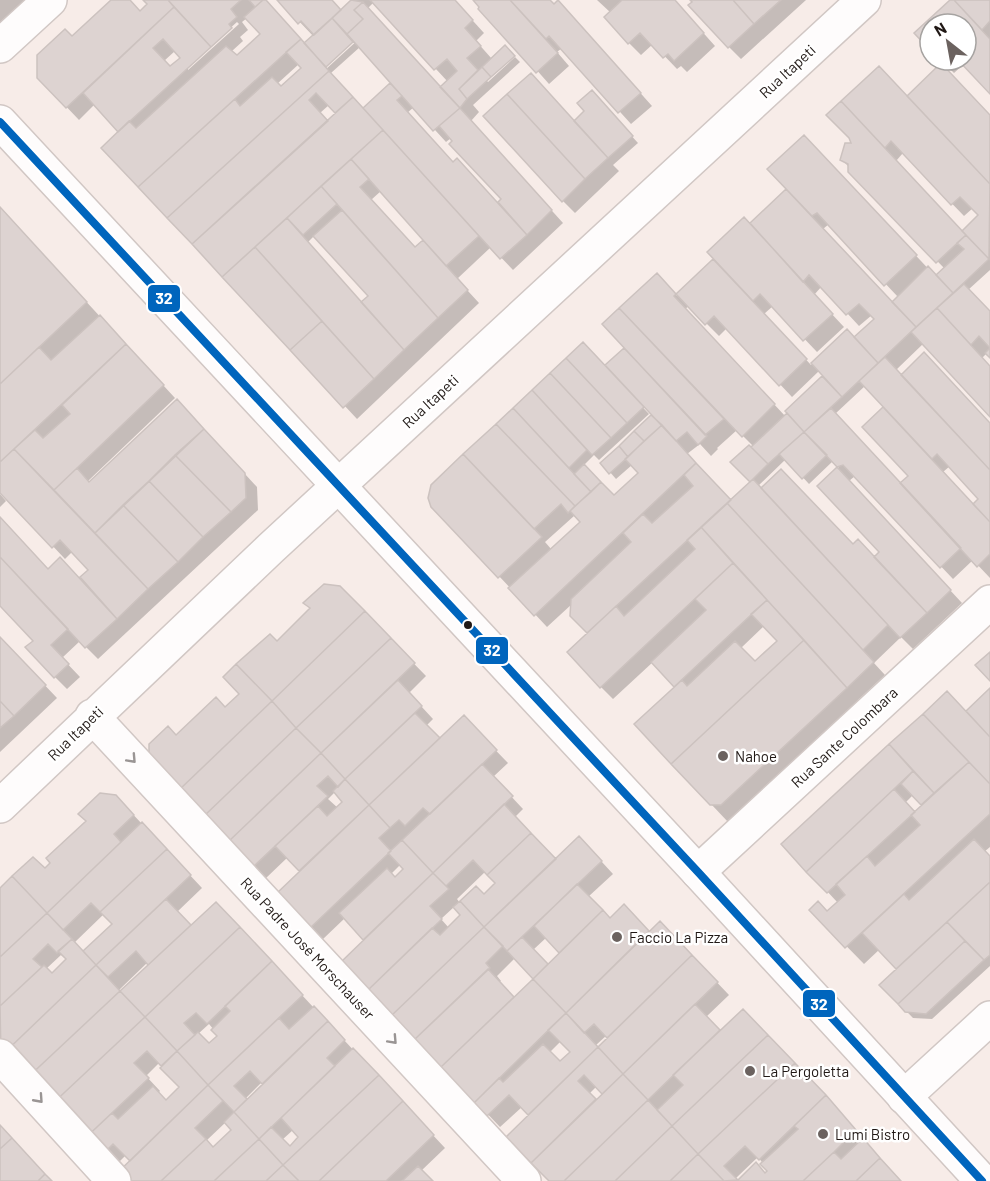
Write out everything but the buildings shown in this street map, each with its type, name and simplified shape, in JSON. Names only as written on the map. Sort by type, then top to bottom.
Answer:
[{"type":"street","points":[[0,46],[50,0]]},
{"type":"street","name":"Rua Itapeti","points":[[0,806],[92,716],[338,486],[864,0]]},
{"type":"street","points":[[0,122],[698,872],[982,1181]]},
{"type":"street","name":"Rua Sante Colombara","points":[[698,872],[990,602]]},
{"type":"street","name":"Rua Padre José Morschauser","points":[[92,716],[524,1181]]},
{"type":"street","points":[[904,1096],[990,1018]]},
{"type":"street","points":[[0,1056],[114,1181]]},
{"type":"transit line","name":"32","points":[[0,122],[698,872],[982,1181]]},
{"type":"place","name":"Nahoe","points":[[723,756]]},
{"type":"place","name":"Faccio La Pizza","points":[[617,937]]},
{"type":"place","name":"La Pergoletta","points":[[750,1071]]},
{"type":"place","name":"Lumi Bistro","points":[[823,1134]]}]
